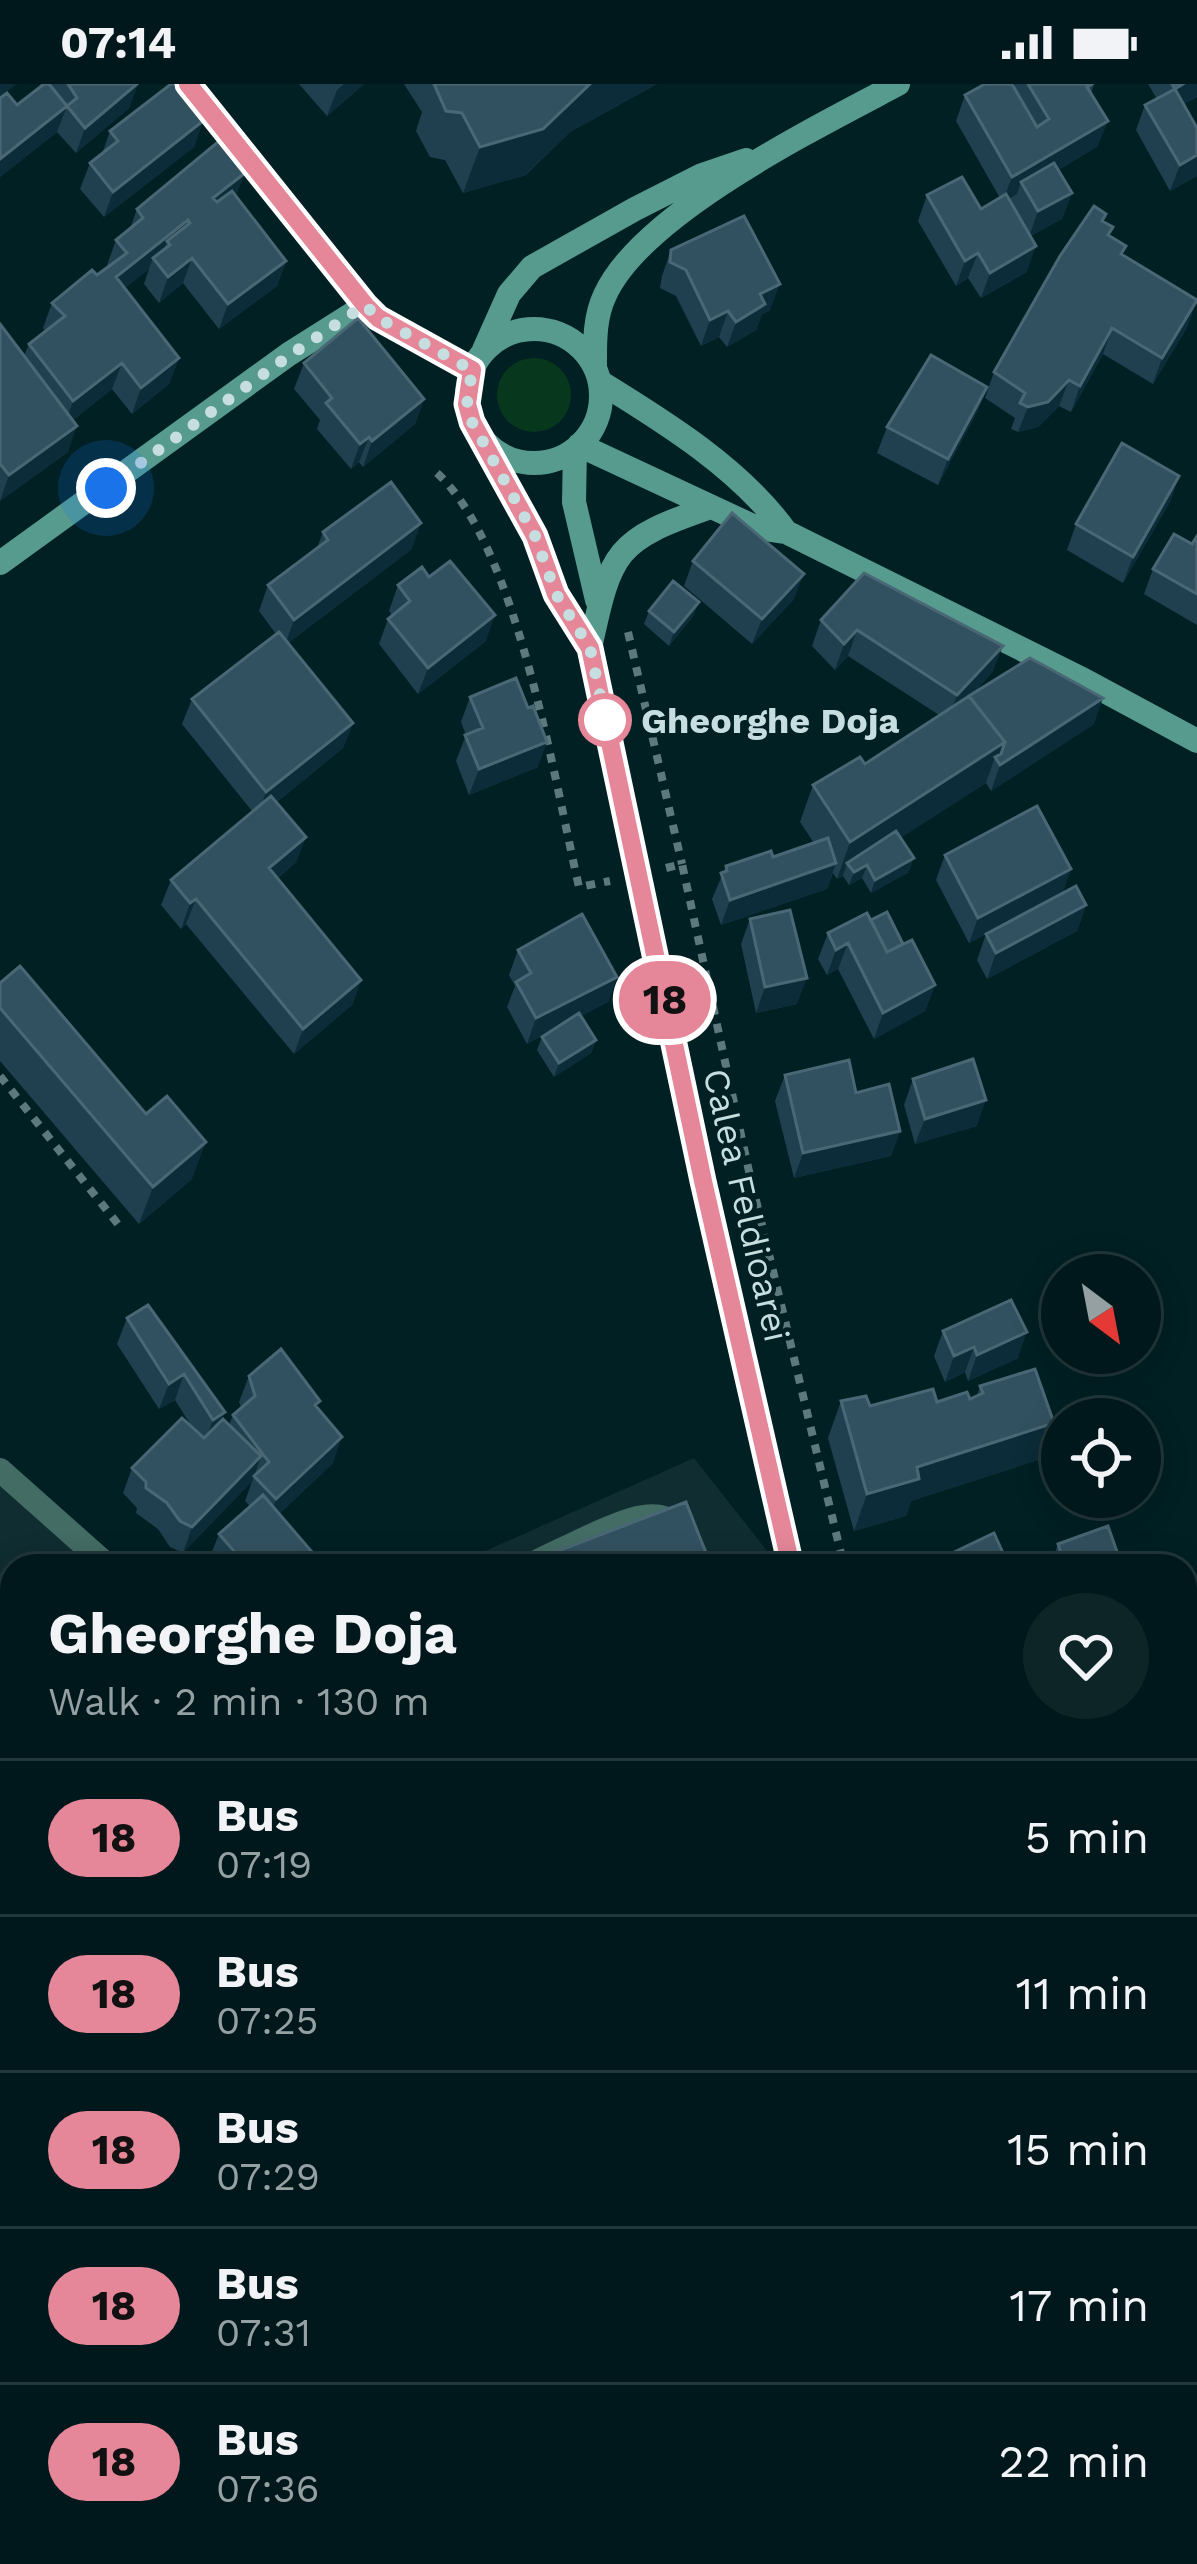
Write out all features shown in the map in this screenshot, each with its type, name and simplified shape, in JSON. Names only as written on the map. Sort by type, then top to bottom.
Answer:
[{"type":"main road","points":[[188,84],[378,318],[478,361]]},
{"type":"main road","points":[[777,149],[702,175],[532,267],[508,294],[478,361],[467,404],[481,436],[508,458],[525,462],[542,462],[577,447],[598,414],[598,313],[620,271],[674,218],[777,149],[898,84]]},
{"type":"main road","points":[[0,563],[365,305]]},
{"type":"main road","points":[[478,361],[511,333],[544,330],[574,343],[597,375],[766,503],[787,532]]},
{"type":"main road","name":"Calea Feldioarei","points":[[481,436],[535,536],[556,594],[590,648],[788,1554]]},
{"type":"main road","points":[[577,447],[757,528],[787,532],[1197,741]]},
{"type":"main road","name":"Calea Feldioarei","points":[[577,447],[574,502],[599,607],[590,648]]},
{"type":"main road","points":[[599,607],[607,578],[623,550],[655,527],[711,507]]},
{"type":"street","points":[[0,1470],[94,1554]]},
{"type":"street","points":[[554,1554],[640,1515],[667,1518],[691,1540],[696,1554]]},
{"type":"path","points":[[627,628],[682,865]]},
{"type":"path","points":[[0,1076],[121,1228]]},
{"type":"shaded area","points":[[694,1458],[770,1554],[479,1554]]},
{"type":"shaded area","points":[[0,1475],[114,1554],[0,1554]]},
{"type":"green space","points":[[534,358],[560,369],[571,395],[560,421],[534,432],[508,421],[497,395],[508,369]]},
{"type":"building","points":[[44,84],[67,106],[0,159],[0,98],[7,93],[17,105]]},
{"type":"building","points":[[68,84],[137,84],[85,128],[67,106],[77,98]]},
{"type":"building","points":[[176,84],[203,121],[113,192],[90,163],[118,141],[110,131]]},
{"type":"building","points":[[434,84],[590,84],[543,129],[480,147],[462,113],[446,111]]},
{"type":"building","points":[[985,84],[1012,84],[1037,127],[1049,119],[1028,84],[1092,84],[1087,87],[1108,121],[1012,177],[965,95]]},
{"type":"building","points":[[1175,89],[1197,128],[1197,155],[1180,165],[1145,105]]},
{"type":"building","points":[[219,141],[245,173],[213,198],[217,202],[232,191],[286,261],[228,304],[192,258],[168,277],[153,258],[170,245],[167,241],[188,220],[116,277],[179,358],[141,388],[122,363],[73,401],[29,344],[65,316],[52,303],[92,270],[97,275],[127,253],[116,240],[143,218],[137,209]]},
{"type":"building","points":[[1054,163],[1072,193],[1038,211],[1021,182]]},
{"type":"building","points":[[962,177],[981,209],[1006,194],[1036,246],[990,273],[978,253],[965,261],[927,195]]},
{"type":"building","points":[[1094,206],[1106,214],[1102,221],[1113,227],[1108,235],[1126,246],[1121,254],[1197,300],[1162,358],[1112,328],[1080,386],[1069,380],[1048,402],[1028,407],[1020,403],[1025,393],[994,372]]},
{"type":"building","points":[[744,216],[780,284],[760,294],[765,304],[736,322],[728,311],[710,320],[686,270],[670,262],[671,250]]},
{"type":"building","points":[[358,318],[424,399],[372,441],[369,437],[360,444],[326,403],[332,398],[304,363]]},
{"type":"building","points":[[0,324],[77,426],[9,475],[0,464]]},
{"type":"building","points":[[931,355],[987,387],[948,459],[887,427]]},
{"type":"building","points":[[1122,443],[1179,476],[1133,557],[1076,524]]},
{"type":"building","points":[[391,482],[421,523],[294,620],[268,585],[328,540],[323,532]]},
{"type":"building","points":[[732,513],[804,574],[762,619],[693,561]]},
{"type":"building","points":[[1174,534],[1192,544],[1197,536],[1197,594],[1153,569]]},
{"type":"building","points":[[450,561],[495,615],[428,668],[388,619],[410,601],[398,585],[422,567],[429,577]]},
{"type":"building","points":[[864,573],[1003,646],[957,695],[857,630],[844,644],[821,620]]},
{"type":"building","points":[[673,581],[699,602],[674,632],[649,611]]},
{"type":"building","points":[[279,632],[353,723],[266,792],[192,699]]},
{"type":"building","points":[[1030,658],[1103,698],[1000,765],[995,757],[1005,742],[969,696]]},
{"type":"building","points":[[516,678],[547,742],[479,769],[465,735],[483,728],[470,697]]},
{"type":"building","points":[[969,696],[1005,742],[850,842],[813,785],[860,757],[865,764]]},
{"type":"building","points":[[271,796],[306,837],[269,868],[361,980],[303,1029],[196,899],[190,903],[171,880]]},
{"type":"building","points":[[1037,806],[1071,869],[978,918],[945,855]]},
{"type":"building","points":[[896,831],[914,858],[875,880],[867,865],[854,872],[847,863]]},
{"type":"building","points":[[828,838],[836,863],[730,900],[721,873],[727,871],[726,866],[771,851],[773,857]]},
{"type":"building","points":[[1076,886],[1086,905],[996,953],[986,934]]},
{"type":"building","points":[[790,910],[807,978],[765,987],[750,919]]},
{"type":"building","points":[[887,912],[903,944],[887,952],[871,920]]},
{"type":"building","points":[[867,913],[887,952],[912,940],[935,985],[883,1013],[848,943],[836,950],[828,933]]},
{"type":"building","points":[[582,914],[617,977],[536,1018],[516,982],[531,973],[518,950]]},
{"type":"building","points":[[20,966],[146,1114],[167,1096],[206,1142],[153,1187],[0,1008],[0,983]]},
{"type":"building","points":[[579,1013],[596,1040],[559,1063],[542,1037]]},
{"type":"building","points":[[973,1059],[986,1100],[925,1119],[913,1079]]},
{"type":"building","points":[[849,1060],[856,1093],[889,1084],[900,1131],[803,1153],[785,1075]]},
{"type":"building","points":[[1011,1300],[1027,1332],[977,1355],[974,1347],[954,1356],[943,1331]]},
{"type":"building","points":[[148,1305],[225,1412],[213,1420],[184,1374],[169,1384],[127,1318]]},
{"type":"building","points":[[281,1349],[320,1401],[315,1405],[342,1437],[276,1499],[254,1476],[269,1462],[233,1415],[255,1396],[249,1376]]},
{"type":"building","points":[[1035,1369],[1045,1398],[1041,1398],[1041,1427],[917,1467],[919,1479],[867,1494],[841,1401],[866,1396],[870,1406],[933,1389],[937,1402],[967,1392],[970,1399],[983,1393],[980,1386]]},
{"type":"building","points":[[182,1418],[204,1438],[223,1419],[261,1456],[192,1527],[146,1488],[132,1468]]},
{"type":"building","points":[[263,1495],[314,1554],[236,1554],[219,1534]]},
{"type":"building","points":[[686,1502],[706,1554],[550,1554]]},
{"type":"building","points":[[1108,1526],[1118,1554],[1061,1554],[1058,1544]]},
{"type":"building","points":[[994,1533],[1003,1554],[950,1554]]},
{"type":"bus line","name":"18","points":[[188,84],[365,305],[378,318],[472,370],[467,404],[472,422],[535,536],[556,594],[590,648],[788,1554]]},
{"type":"place","name":"Gheorghe Doja","points":[[605,720]]},
{"type":"route","points":[[106,488],[365,305],[378,318],[472,370],[467,404],[472,422],[535,536],[556,594],[590,648],[608,732],[605,720]]}]
